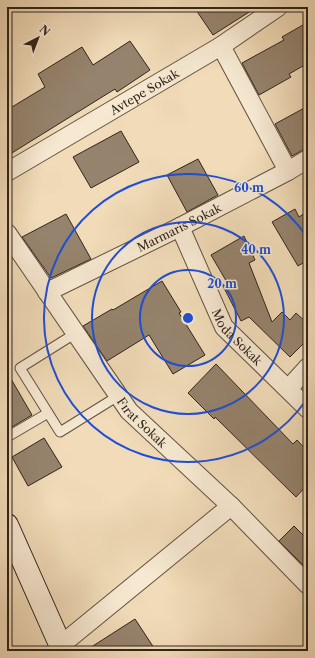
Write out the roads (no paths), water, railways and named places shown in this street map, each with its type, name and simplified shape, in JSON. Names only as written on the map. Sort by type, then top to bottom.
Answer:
[{"type":"main road","points":[[7,525],[62,648]]},
{"type":"street","name":"Avtepe Sokak","points":[[7,172],[221,46],[278,7]]},
{"type":"street","points":[[221,46],[288,171]]},
{"type":"street","name":"Marmaris Sokak","points":[[47,292],[180,227],[288,171],[308,159]]},
{"type":"street","name":"Moda Sokak","points":[[180,227],[224,327],[308,409]]},
{"type":"street","name":"Fırat Sokak","points":[[7,233],[128,411],[231,506],[308,585]]},
{"type":"street","points":[[288,389],[308,367]]},
{"type":"street","points":[[62,648],[231,506]]},
{"type":"lane","points":[[76,333],[20,368],[48,414],[60,432],[118,396]]},
{"type":"lane","points":[[7,437],[48,414]]}]
